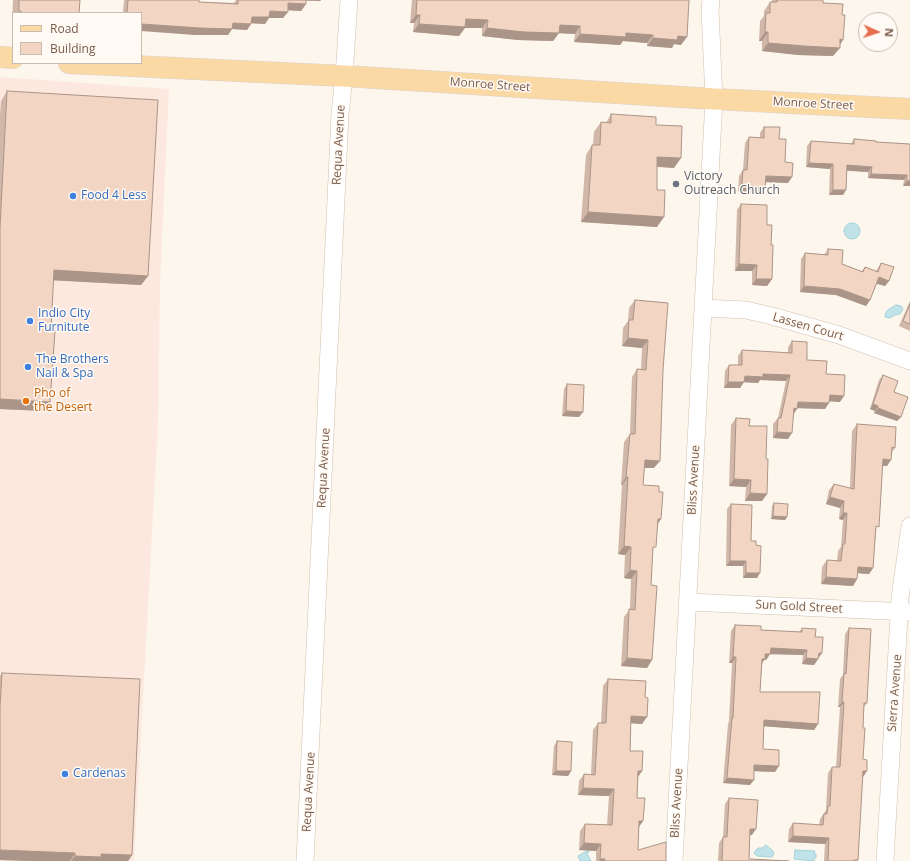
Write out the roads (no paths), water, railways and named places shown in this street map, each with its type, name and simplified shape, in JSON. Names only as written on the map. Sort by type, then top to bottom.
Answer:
[{"type":"main road","points":[[0,57],[12,58]]},
{"type":"main road","name":"Monroe Street","points":[[90,64],[344,76],[714,99],[910,109]]},
{"type":"street","name":"Requa Avenue","points":[[305,861],[339,130],[349,0]]},
{"type":"street","name":"Bliss Avenue","points":[[674,861],[714,99],[710,10],[711,0]]},
{"type":"street","name":"Lassen Court","points":[[703,308],[746,310],[772,316],[839,335],[910,361]]},
{"type":"street","name":"Sierra Avenue","points":[[885,861],[905,612],[903,570],[910,526]]},
{"type":"street","name":"Sun Gold Street","points":[[688,602],[905,612]]},
{"type":"water","points":[[852,223],[858,225],[860,231],[858,237],[852,239],[846,237],[844,231],[846,225]]},
{"type":"water","points":[[896,305],[901,306],[903,309],[900,314],[890,318],[885,317],[886,312]]},
{"type":"water","points":[[766,845],[773,851],[773,856],[757,856],[754,853],[758,848],[762,848]]},
{"type":"water","points":[[795,850],[815,851],[814,854],[816,854],[816,858],[814,858],[814,861],[794,859]]},
{"type":"water","points":[[587,851],[589,852],[587,854],[591,861],[580,861],[578,856]]},
{"type":"place","name":"Victory Outreach Church","points":[[676,184]]},
{"type":"place","name":"Food 4 Less","points":[[73,196]]},
{"type":"place","name":"Indio City Furnitute","points":[[30,321]]},
{"type":"place","name":"The Brothers Nail & Spa","points":[[28,367]]},
{"type":"place","name":"Pho of the Desert","points":[[26,401]]},
{"type":"place","name":"Cardenas","points":[[65,774]]}]
